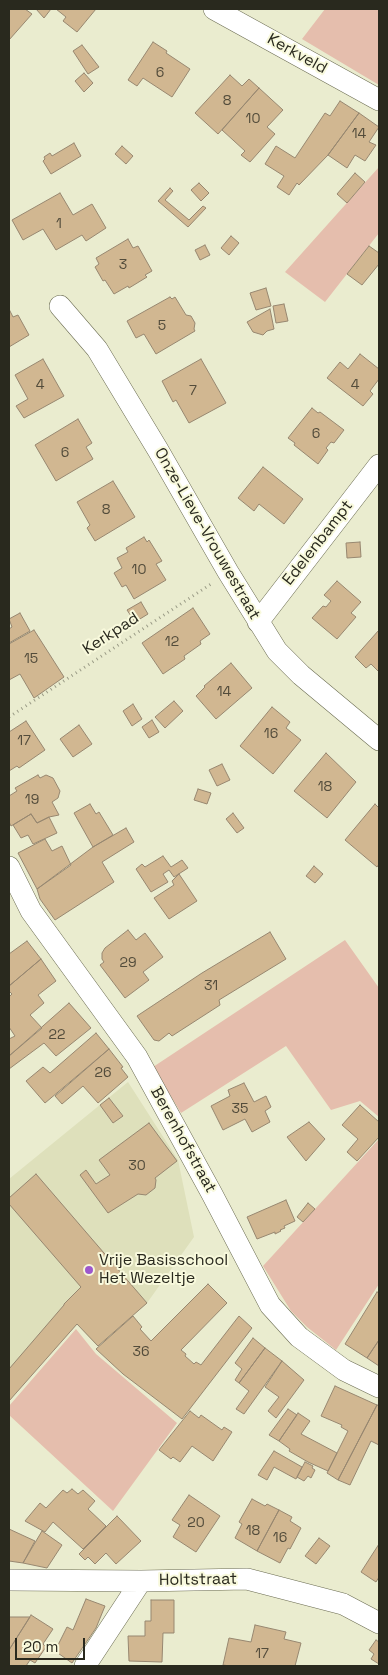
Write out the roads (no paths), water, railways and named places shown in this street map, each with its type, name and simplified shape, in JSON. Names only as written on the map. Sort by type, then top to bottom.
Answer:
[{"type":"street","name":"Kerkveld","points":[[214,9],[379,100]]},
{"type":"street","name":"Onze-Lieve-Vrouwestraat","points":[[60,306],[97,349],[163,458],[228,572],[277,651],[301,675],[379,740]]},
{"type":"street","name":"Edelenbampt","points":[[258,622],[379,465]]},
{"type":"street","name":"Berenhofstraat","points":[[9,867],[31,911],[137,1058],[212,1194],[270,1306],[299,1337],[344,1370],[379,1388]]},
{"type":"street","name":"Holtstraat","points":[[9,1580],[141,1581],[246,1579],[343,1604],[379,1623]]},
{"type":"street","points":[[85,1666],[141,1581]]},
{"type":"place","name":"Vrije Basisschool Het Wezeltje","points":[[89,1270]]}]
